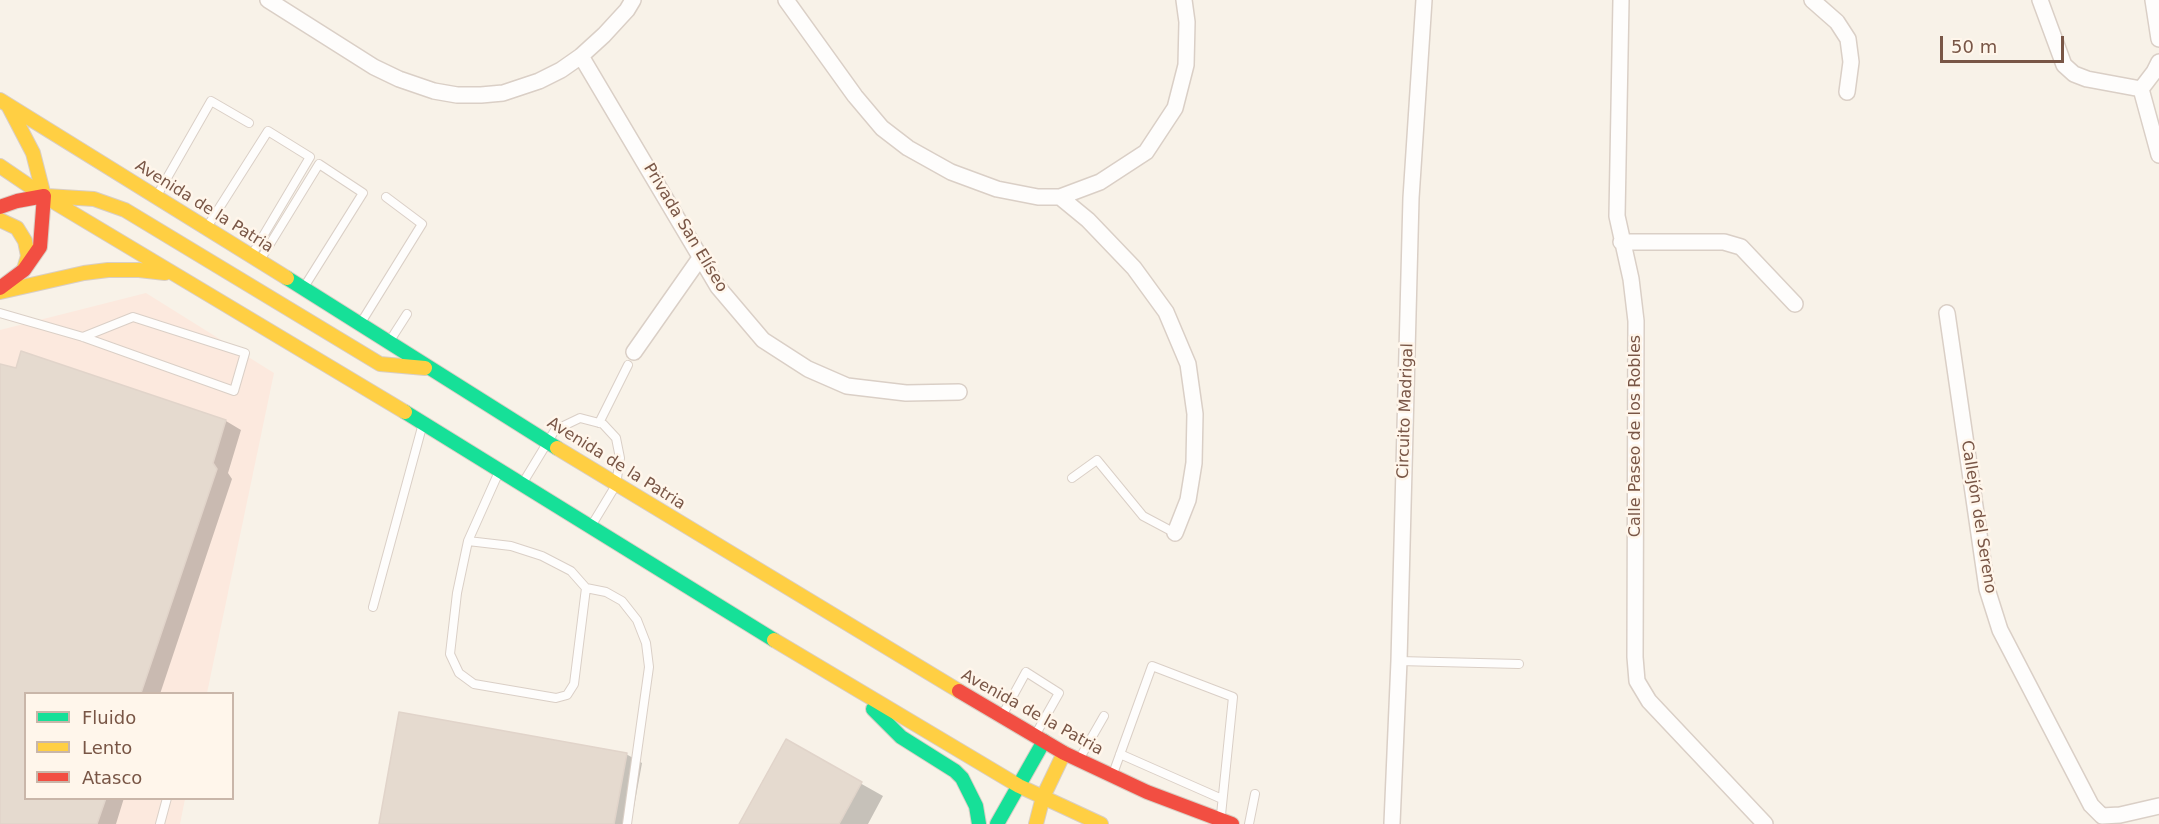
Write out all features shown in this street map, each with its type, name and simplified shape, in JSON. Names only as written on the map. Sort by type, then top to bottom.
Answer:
[{"type":"main road","points":[[0,288],[33,262],[40,247],[44,196],[33,153],[18,121],[3,102]]},
{"type":"main road","name":"Avenida de la Patria","points":[[3,102],[157,196],[616,485],[1002,717],[1065,753],[1112,776],[1226,822]]},
{"type":"main road","points":[[0,166],[44,196],[423,423],[858,690],[1019,786],[1101,824]]},
{"type":"main road","points":[[0,207],[44,196],[94,199],[125,210],[380,364],[429,368]]},
{"type":"main road","points":[[0,220],[17,228],[26,241],[28,256],[24,270]]},
{"type":"main road","points":[[0,292],[84,273],[108,270],[153,271],[178,277]]},
{"type":"main road","points":[[858,690],[881,718],[901,737],[955,771],[962,778],[976,806],[980,824]]},
{"type":"main road","points":[[998,824],[1019,786],[1039,738]]},
{"type":"main road","points":[[1036,824],[1043,797],[1065,753]]},
{"type":"street","points":[[268,0],[374,67],[399,79],[434,91],[457,95],[503,93],[539,81],[581,56],[604,35],[633,0]]},
{"type":"street","points":[[786,0],[855,96],[882,128],[908,148],[951,172],[997,189],[1038,197],[1060,198],[1100,182],[1146,152],[1175,108],[1186,65],[1187,22],[1184,0]]},
{"type":"street","name":"Circuito Madrigal","points":[[1391,823],[1399,661],[1411,198],[1424,0]]},
{"type":"street","name":"Calle Paseo de los Robles","points":[[1621,0],[1617,216],[1621,243],[1631,279],[1636,321],[1635,657],[1637,681],[1649,701],[1765,824]]},
{"type":"street","points":[[1812,0],[1837,22],[1848,39],[1851,62],[1847,92]]},
{"type":"street","points":[[2040,0],[2064,65],[2074,74],[2087,79],[2141,89]]},
{"type":"street","points":[[2153,0],[2159,39]]},
{"type":"street","name":"Privada San Elíseo","points":[[581,56],[718,286],[764,340],[808,369],[847,386],[906,393],[959,392]]},
{"type":"street","points":[[2141,89],[2159,62]]},
{"type":"street","points":[[2141,89],[2159,155]]},
{"type":"street","points":[[1060,198],[1088,220],[1134,268],[1166,312],[1188,364],[1195,414],[1194,463],[1188,500],[1175,533]]},
{"type":"street","points":[[1621,243],[1724,242],[1741,247],[1795,304]]},
{"type":"street","points":[[631,359],[700,258]]},
{"type":"street","name":"Callejón del Sereno","points":[[1947,313],[1987,590],[2000,630],[2091,805],[2102,816],[2120,815],[2159,806]]},
{"type":"lane","points":[[157,196],[211,101],[249,123]]},
{"type":"lane","points":[[207,228],[268,131],[310,158],[255,258]]},
{"type":"lane","points":[[255,258],[319,164],[363,193],[303,289]]},
{"type":"lane","points":[[359,325],[422,224],[386,197]]},
{"type":"lane","points":[[0,313],[82,338],[234,391],[244,353],[133,317],[82,338]]},
{"type":"lane","points":[[389,343],[407,314]]},
{"type":"lane","points":[[599,423],[631,359]]},
{"type":"lane","points":[[522,484],[555,430],[580,418],[603,424],[616,438],[620,458],[616,485],[591,527]]},
{"type":"lane","points":[[373,607],[423,423]]},
{"type":"lane","points":[[1072,478],[1097,460],[1143,516],[1175,533]]},
{"type":"lane","points":[[500,470],[468,541],[457,593],[450,654],[459,673],[474,684],[556,698],[567,695],[574,684],[586,588]]},
{"type":"lane","points":[[468,541],[511,546],[542,556],[571,572],[586,588],[606,592],[622,601],[637,620],[646,643],[649,667],[627,824]]},
{"type":"lane","points":[[1399,661],[1519,664]]},
{"type":"lane","points":[[1112,776],[1152,666],[1233,697],[1222,799],[1226,822]]},
{"type":"lane","points":[[1002,717],[1026,672],[1059,693],[1039,738]]},
{"type":"lane","points":[[1079,760],[1104,716]]},
{"type":"lane","points":[[1120,754],[1222,799]]},
{"type":"lane","points":[[1160,797],[1170,776]]},
{"type":"lane","points":[[1249,824],[1255,794]]},
{"type":"lane","points":[[160,824],[166,800]]},
{"type":"shaded area","points":[[146,293],[274,373],[207,692],[24,692],[24,800],[185,800],[180,824],[0,824],[0,330]]},
{"type":"building","points":[[21,351],[226,420],[213,463],[217,469],[141,692],[24,692],[24,800],[105,800],[97,824],[0,824],[0,364],[16,368]]},
{"type":"building","points":[[399,712],[627,753],[614,824],[379,824]]},
{"type":"building","points":[[786,739],[862,782],[839,824],[739,824]]},
{"type":"traffic: fast","points":[[287,278],[557,448]]},
{"type":"traffic: fast","points":[[405,412],[774,640]]},
{"type":"traffic: fast","points":[[873,709],[901,737],[955,771],[962,778],[976,806],[979,824]]},
{"type":"traffic: fast","points":[[997,824],[1044,741]]},
{"type":"traffic: slow","points":[[0,100],[287,278]]},
{"type":"traffic: slow","points":[[9,107],[33,153],[44,196]]},
{"type":"traffic: slow","points":[[0,166],[44,196],[405,412]]},
{"type":"traffic: slow","points":[[47,196],[94,199],[125,210],[380,364],[425,368]]},
{"type":"traffic: slow","points":[[0,220],[17,228],[25,241],[28,256],[24,269]]},
{"type":"traffic: slow","points":[[0,292],[84,273],[108,270],[165,273]]},
{"type":"traffic: slow","points":[[557,448],[959,691]]},
{"type":"traffic: slow","points":[[774,640],[1019,786],[1101,824]]},
{"type":"traffic: slow","points":[[1036,824],[1043,797],[1064,753]]},
{"type":"traffic: jam","points":[[0,207],[44,196],[40,247],[24,270],[0,288]]},
{"type":"traffic: jam","points":[[959,691],[1064,753],[1147,792],[1232,824]]}]
